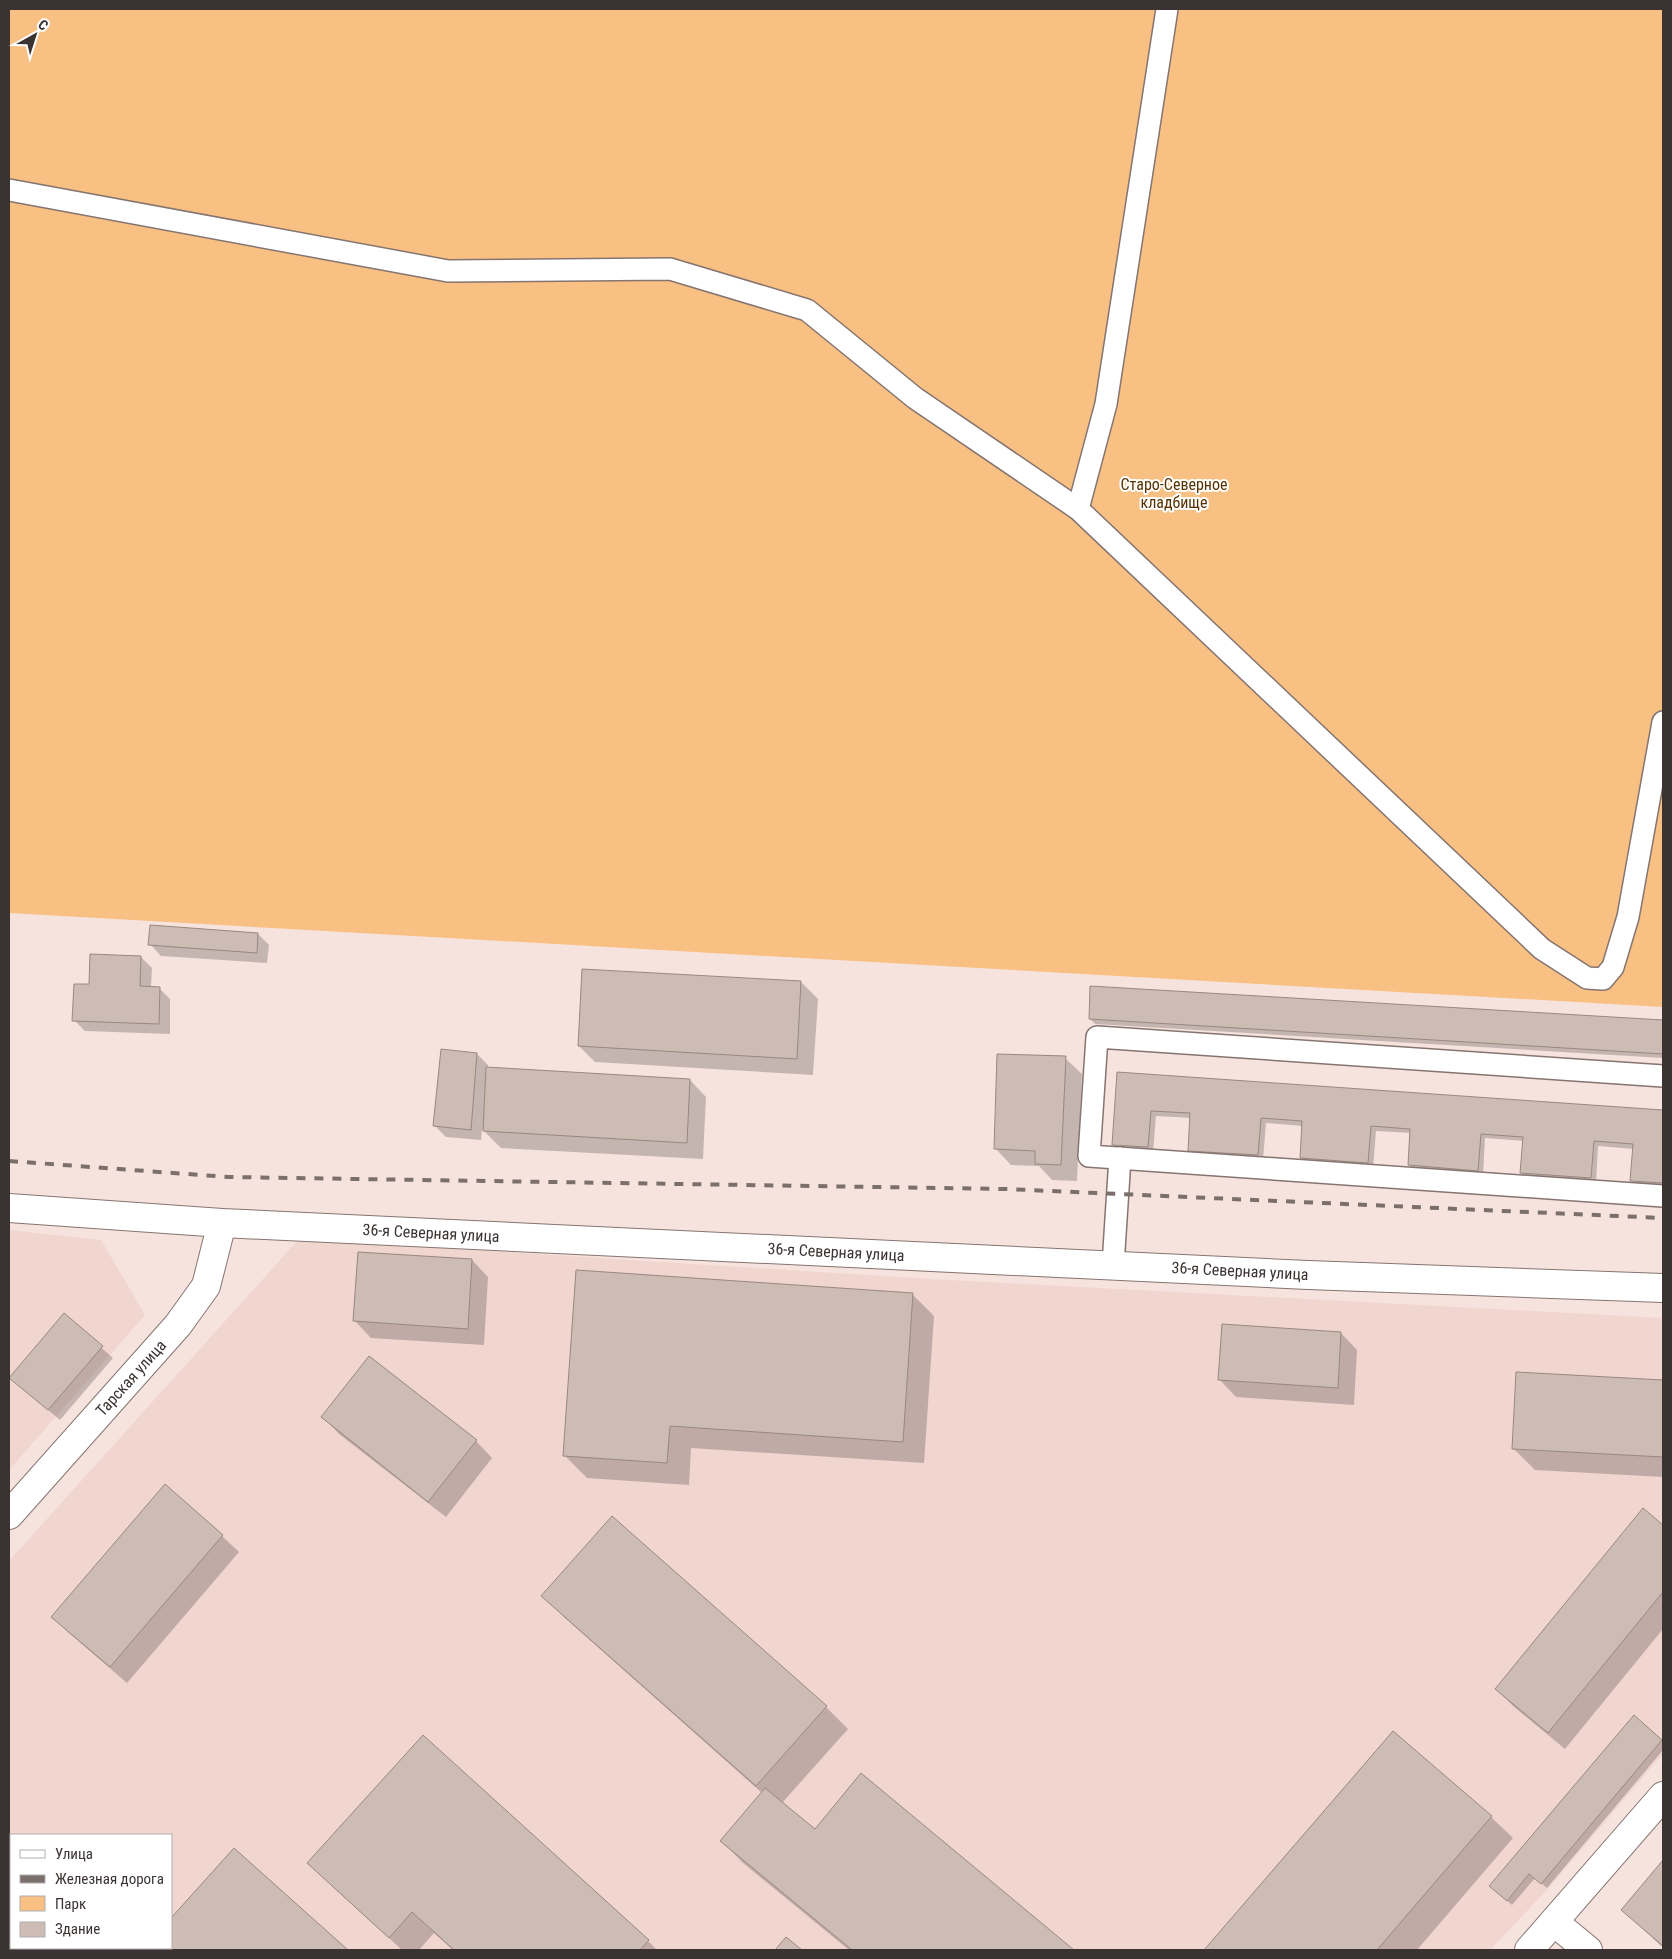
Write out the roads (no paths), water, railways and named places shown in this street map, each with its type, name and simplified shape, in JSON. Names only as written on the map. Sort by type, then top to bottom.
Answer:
[{"type":"main road","name":"36-я Северная улица","points":[[9,1208],[222,1223],[1308,1274],[1663,1288]]},
{"type":"main road","name":"Тарская улица","points":[[9,1515],[178,1325],[206,1286],[222,1223]]},
{"type":"main road","points":[[1529,1950],[1663,1796]]},
{"type":"main road","points":[[1554,1922],[1588,1950]]},
{"type":"lane","points":[[1078,509],[1106,404],[1167,9]]},
{"type":"lane","points":[[9,190],[448,271],[670,269],[807,310],[916,398],[1078,509],[1542,949],[1586,978],[1603,979],[1613,967],[1628,917],[1663,722]]},
{"type":"lane","points":[[1663,1076],[1097,1037],[1089,1156],[1663,1196]]},
{"type":"lane","points":[[1113,1265],[1120,1158]]},
{"type":"railway","points":[[9,1161],[228,1177],[1006,1189],[1663,1218]]},
{"type":"park label","name":"Старо-Северное кладбище","points":[[1174,493]]}]
